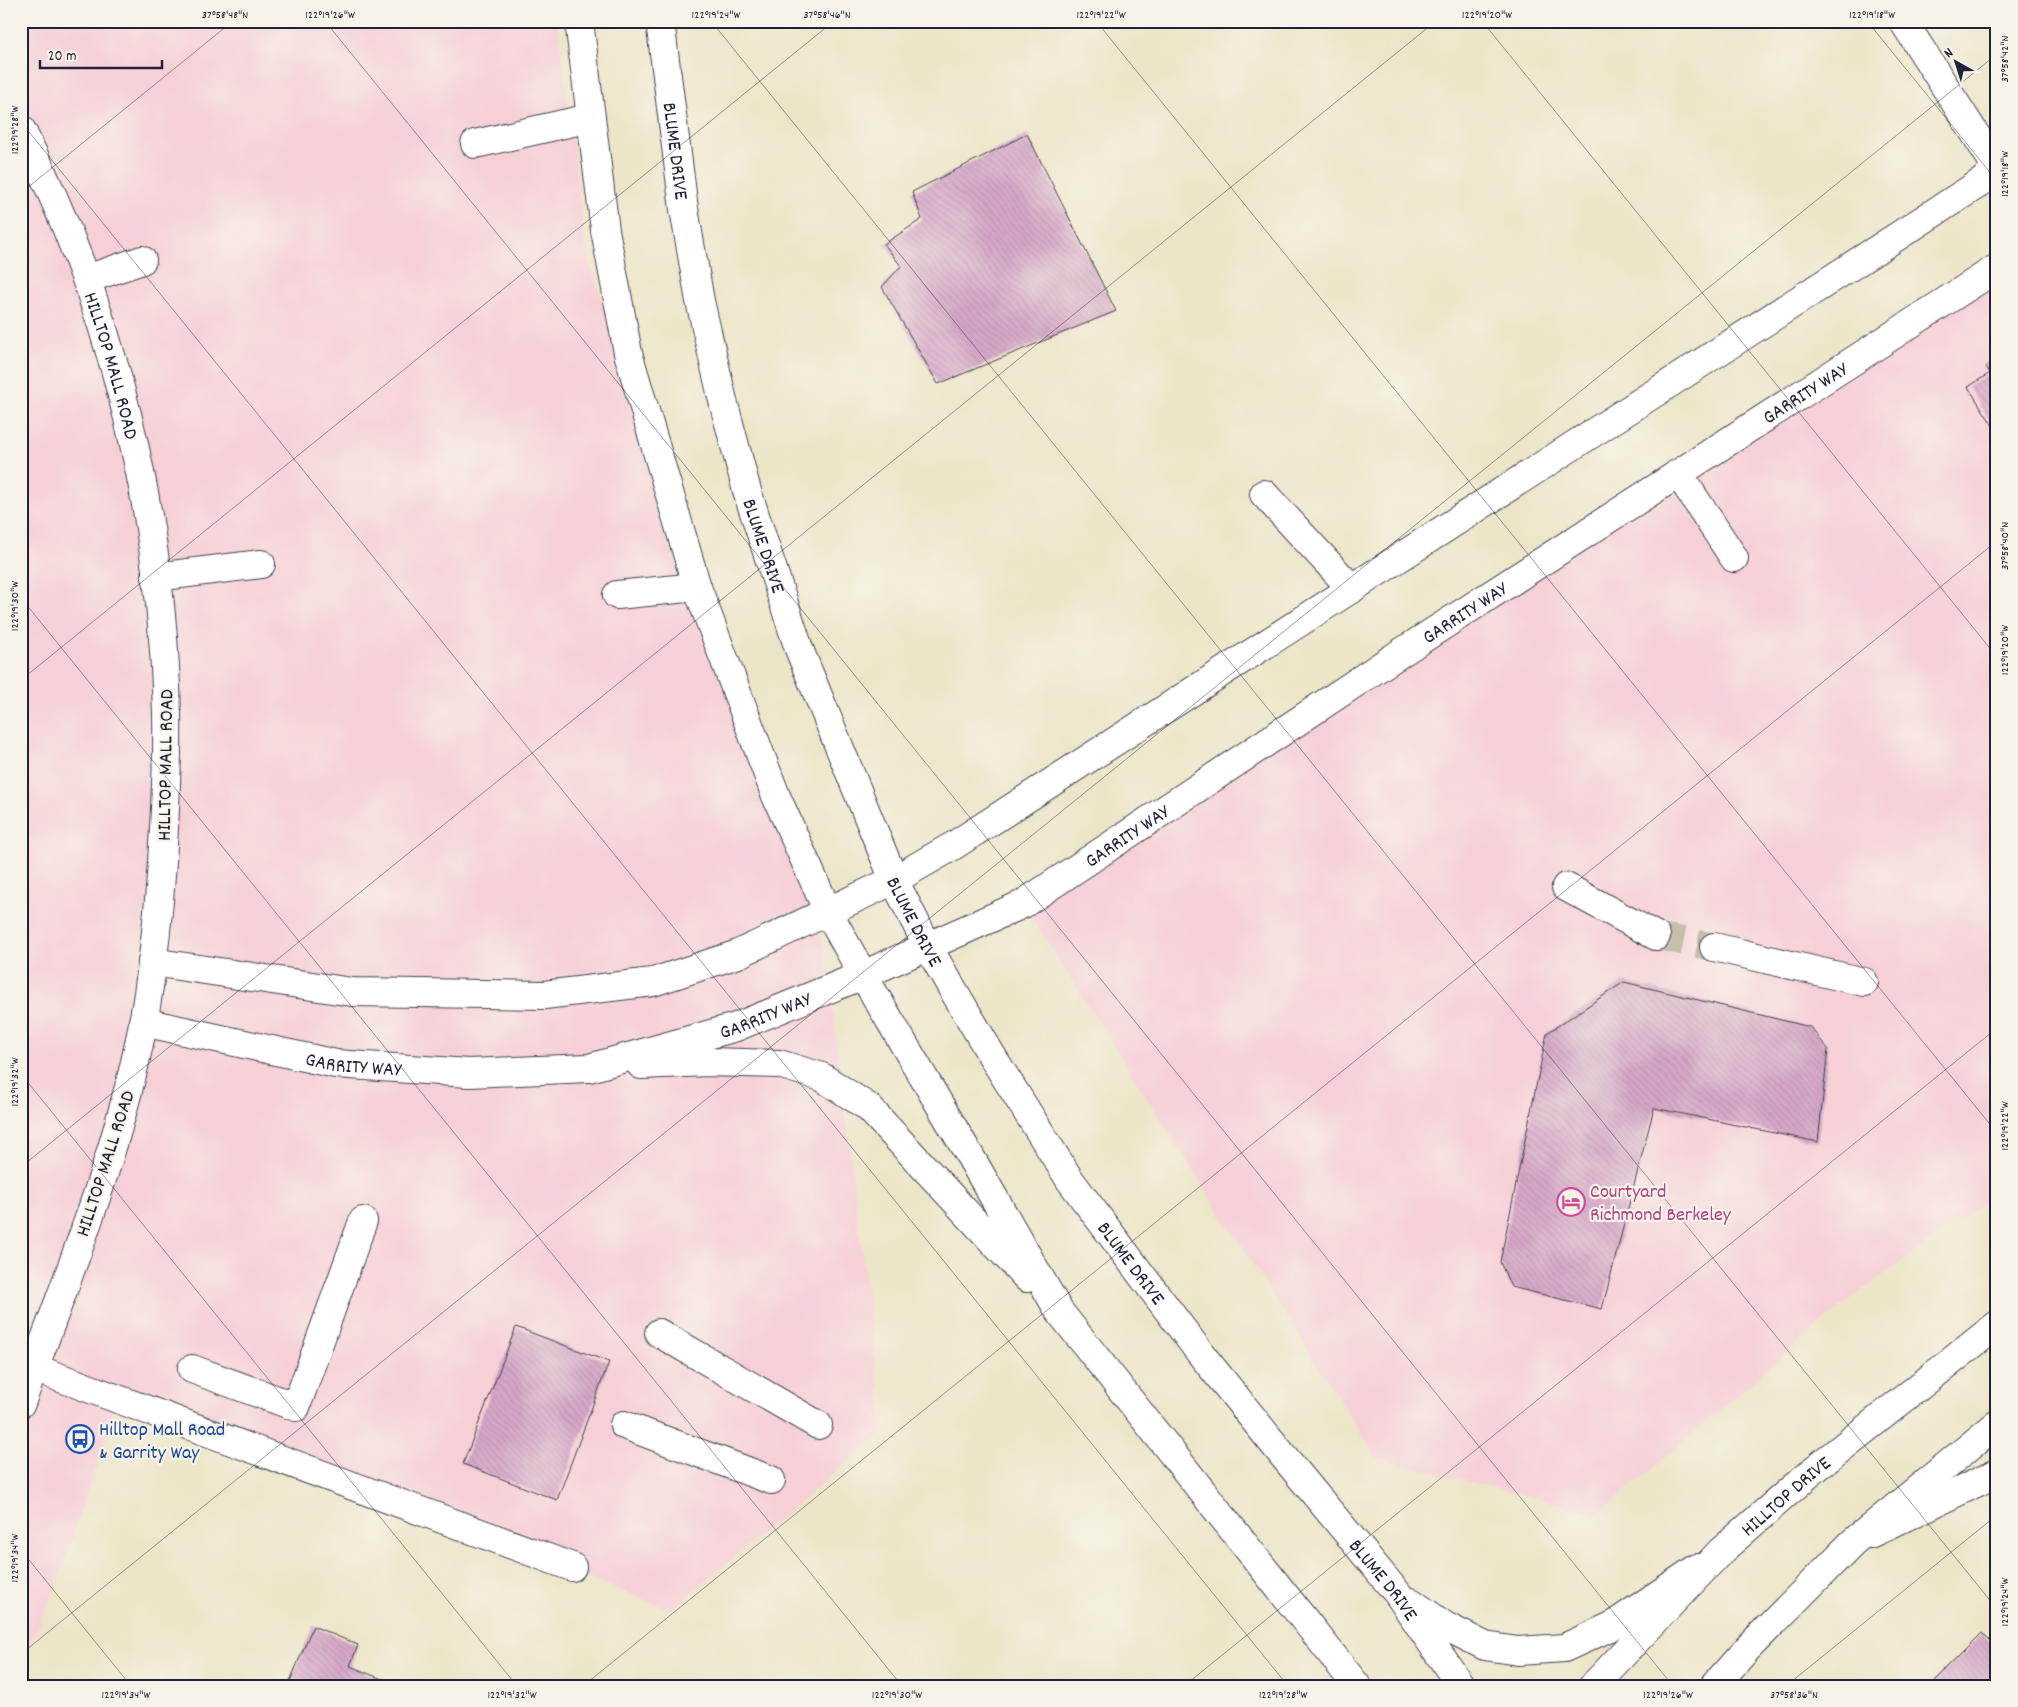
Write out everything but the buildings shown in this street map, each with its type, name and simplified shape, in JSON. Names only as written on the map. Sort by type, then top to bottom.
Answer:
[{"type":"street","points":[[579,21],[605,230],[628,353],[697,587],[776,796],[828,912],[1059,1312]]},
{"type":"street","name":"BLUME DRIVE","points":[[660,21],[684,209],[700,301],[722,397],[747,490],[799,649],[894,880],[928,947],[992,1056],[1070,1180],[1201,1354],[1398,1594],[1461,1686]]},
{"type":"street","points":[[152,962],[352,992],[544,995],[652,982],[738,954],[894,880],[953,846],[1997,170],[1903,21]]},
{"type":"street","points":[[475,144],[590,118]]},
{"type":"street","name":"HILLTOP MALL ROAD","points":[[21,129],[57,203],[87,279],[116,371],[139,465],[156,577],[165,674],[167,768],[162,869],[152,962],[143,1022],[128,1089],[109,1156],[21,1403]]},
{"type":"street","points":[[87,279],[142,260]]},
{"type":"street","name":"GARRITY WAY","points":[[143,1022],[336,1064],[469,1073],[589,1068],[736,1027],[863,975],[1023,904],[1398,654],[1997,268]]},
{"type":"street","points":[[1678,473],[1734,558]]},
{"type":"street","points":[[1264,494],[1352,589]]},
{"type":"street","points":[[156,577],[260,564]]},
{"type":"street","points":[[617,595],[697,587]]},
{"type":"street","points":[[1566,888],[1656,936]]},
{"type":"street","points":[[1714,947],[1864,982]]},
{"type":"street","points":[[589,1068],[708,1062],[779,1064],[822,1077],[868,1108],[1059,1312],[1357,1686]]},
{"type":"street","points":[[192,1369],[296,1407],[363,1221]]},
{"type":"street","name":"HILLTOP DRIVE","points":[[1593,1686],[1721,1551],[1810,1473],[1997,1325]]},
{"type":"street","points":[[659,1333],[818,1426]]},
{"type":"street","points":[[34,1368],[572,1567]]},
{"type":"street","points":[[1714,1686],[1747,1649],[1853,1542],[1997,1424]]},
{"type":"street","points":[[624,1425],[771,1480]]},
{"type":"street","points":[[1853,1542],[1997,1473]]},
{"type":"street","points":[[1398,1594],[1445,1626],[1485,1646],[1518,1651],[1564,1648],[1612,1626],[1721,1551]]},
{"type":"shaded area","points":[[21,21],[558,21],[586,252],[825,949],[884,1432],[670,1610],[121,1392],[53,1594],[21,1666]]},
{"type":"shaded area","points":[[1997,271],[1997,1192],[1846,1302],[1599,1514],[1377,1458],[1023,904]]},
{"type":"tunnel","points":[[1656,936],[1714,947]]},
{"type":"place","name":"Courtyard Richmond Berkeley","points":[[1571,1202]]},
{"type":"place","name":"Hilltop Mall Road & Garrity Way","points":[[80,1439]]}]
